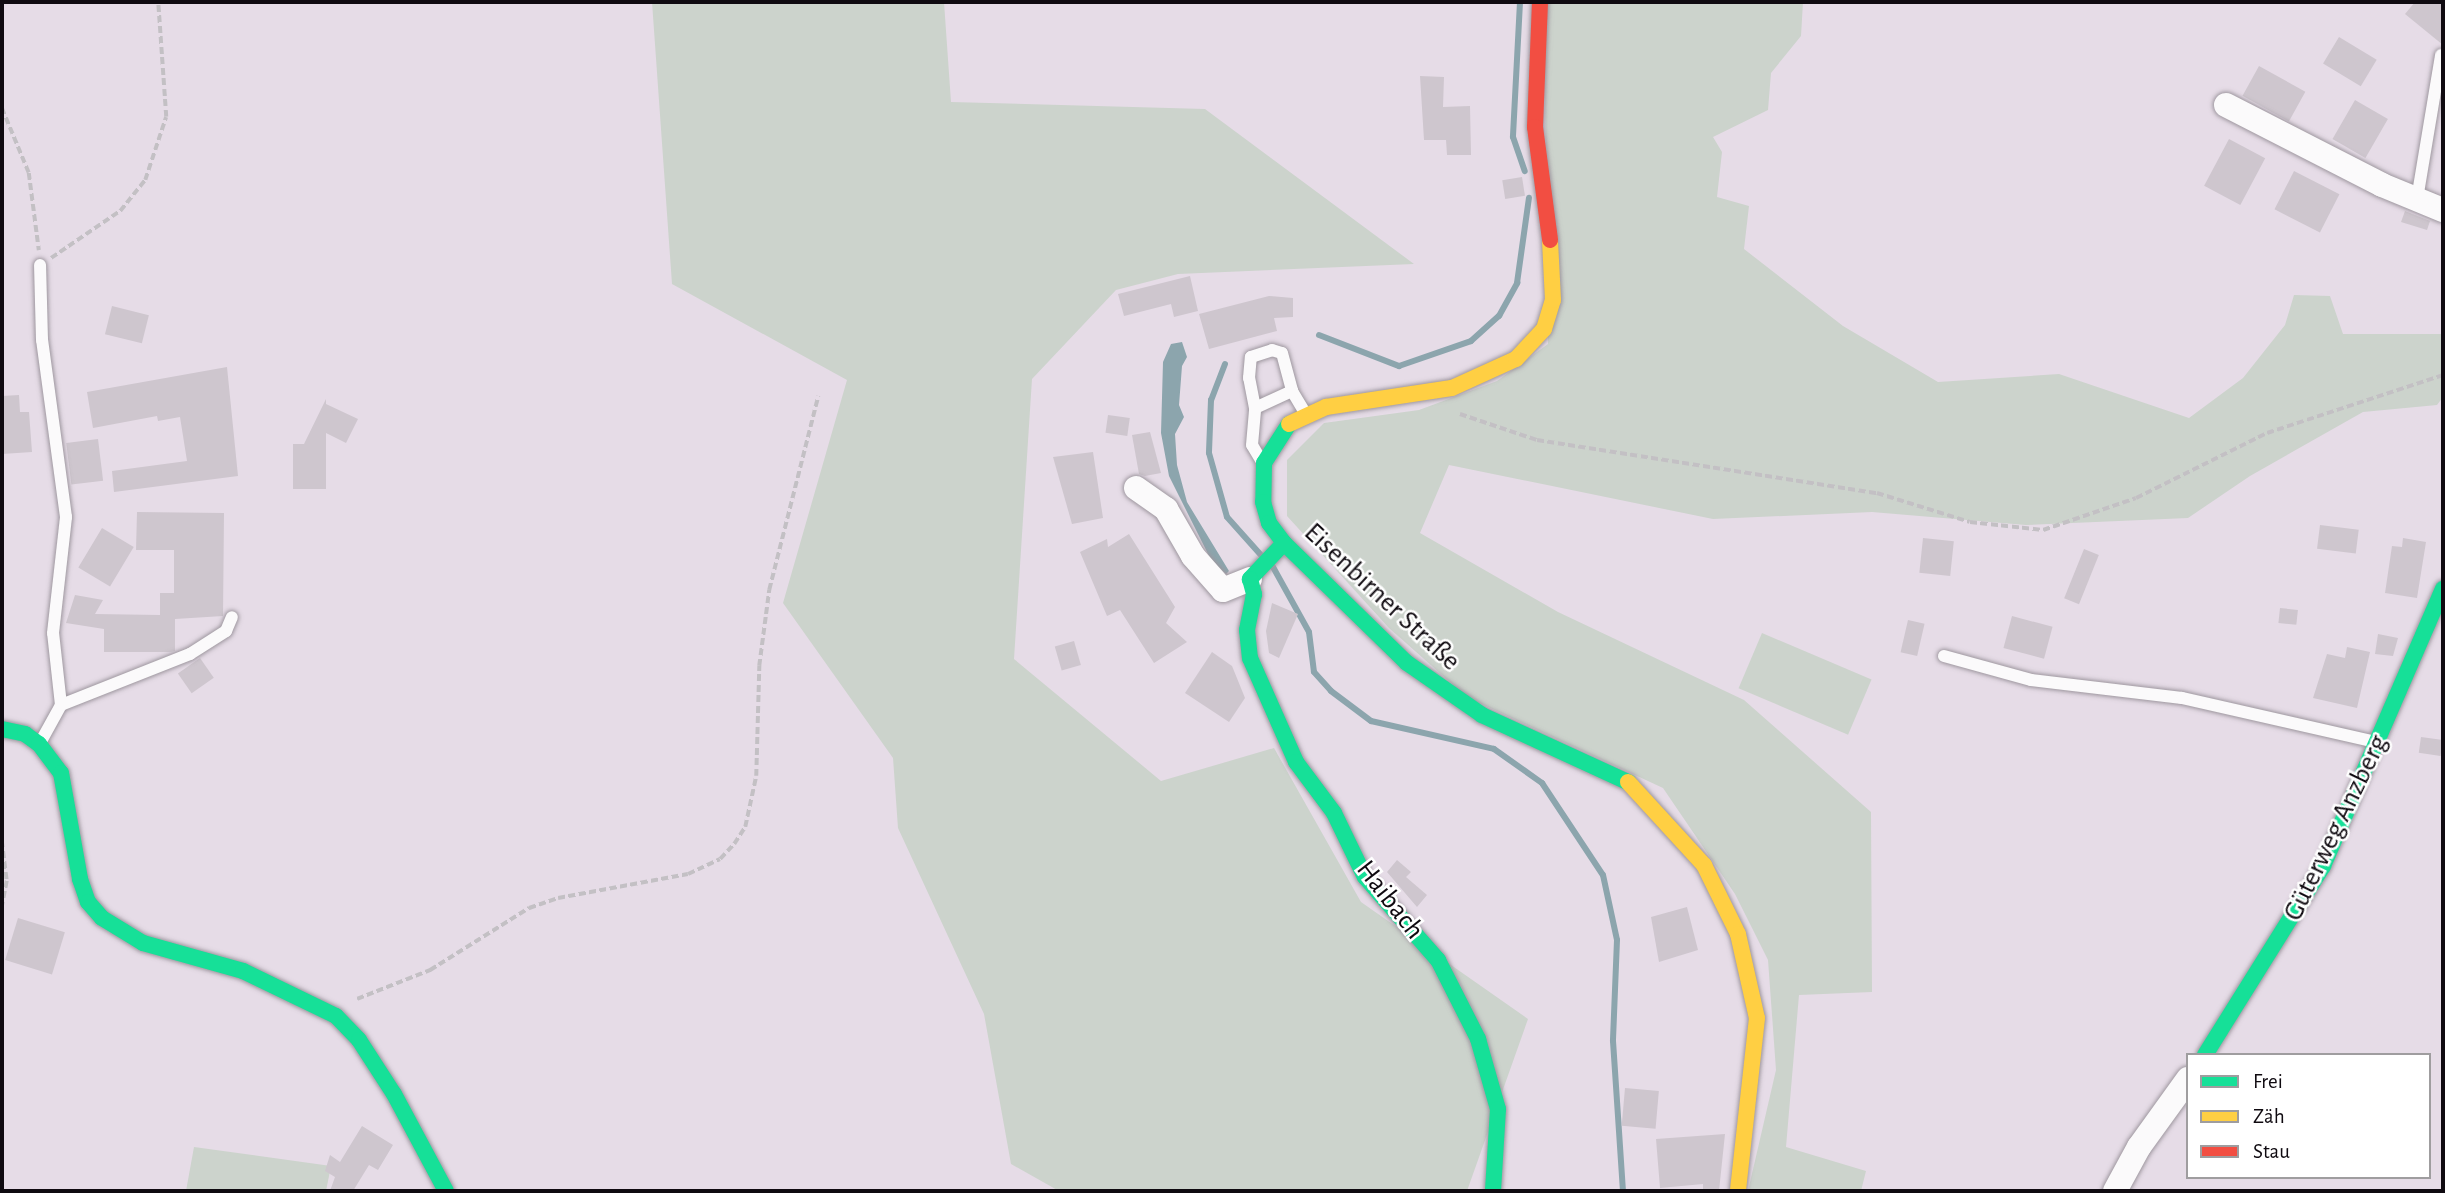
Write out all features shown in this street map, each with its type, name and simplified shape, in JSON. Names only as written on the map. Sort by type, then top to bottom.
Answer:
[{"type":"street","name":"Eisenbirner Straße","points":[[1540,2],[1535,127],[1554,272],[1553,300],[1544,328],[1516,359],[1452,388],[1326,407],[1306,414],[1281,431],[1264,463],[1263,502],[1269,523],[1284,543],[1407,663],[1449,696],[1638,788],[1704,865],[1738,934],[1757,1018],[1738,1191]]},
{"type":"street","points":[[2226,105],[2343,166],[2443,210]]},
{"type":"street","points":[[1136,488],[1166,509],[1193,556],[1223,590],[1253,575],[1284,543]]},
{"type":"street","name":"Haibach","points":[[1253,575],[1254,594],[1248,644],[1281,734],[1334,813],[1365,877],[1438,960],[1478,1039],[1498,1109],[1499,1158],[1493,1191]]},
{"type":"street","name":"Güterweg Anzberg","points":[[2206,1053],[2304,900],[2380,743],[2443,589]]},
{"type":"street","points":[[2,729],[24,734],[39,744],[61,774],[80,879],[88,902],[102,918],[144,943],[243,971],[336,1016],[359,1040],[394,1094],[446,1191]]},
{"type":"street","points":[[2115,1191],[2139,1147],[2186,1082]]},
{"type":"lane","points":[[2417,199],[2441,55]]},
{"type":"lane","points":[[39,744],[61,705],[53,633],[66,517],[42,340],[40,265]]},
{"type":"lane","points":[[1264,463],[1252,446],[1255,408],[1248,363],[1257,353],[1282,353],[1292,391],[1306,414]]},
{"type":"lane","points":[[1255,408],[1292,391]]},
{"type":"lane","points":[[61,705],[190,654],[226,631],[232,617]]},
{"type":"lane","points":[[1944,656],[2031,680],[2182,698],[2380,743]]},
{"type":"path","points":[[2,108],[29,173],[40,265],[120,211],[145,180],[166,117],[158,2]]},
{"type":"path","points":[[1453,412],[1537,440],[1877,493],[1970,522],[2043,530],[2136,498],[2267,433],[2443,374]]},
{"type":"path","points":[[336,1016],[357,999],[430,970],[529,908],[558,898],[688,874],[720,859],[734,844],[749,815],[757,776],[759,666],[769,590],[818,396]]},
{"type":"path","points":[[2,841],[7,881],[2,907]]},
{"type":"shaded area","points":[[652,2],[944,2],[951,102],[1205,109],[1414,264],[1178,274],[1116,290],[1032,379],[1014,659],[1161,781],[1274,748],[1361,902],[1528,1019],[1467,1191],[1059,1191],[1011,1164],[984,1014],[898,828],[893,758],[783,603],[847,380],[672,284]]},
{"type":"shaded area","points":[[1544,2],[1803,2],[1801,36],[1771,73],[1768,110],[1713,137],[1722,152],[1717,197],[1749,206],[1744,249],[1843,326],[1938,382],[2059,374],[2189,418],[2243,378],[2285,325],[2294,295],[2330,296],[2343,334],[2443,334],[2443,397],[2437,405],[2363,412],[2250,476],[2188,518],[2026,525],[1872,512],[1713,519],[1449,465],[1420,533],[1558,612],[1744,700],[1871,812],[1872,992],[1799,995],[1786,1147],[1866,1171],[1861,1191],[1748,1191],[1776,1070],[1768,960],[1735,894],[1663,788],[1467,697],[1389,628],[1287,516],[1287,460],[1324,423],[1419,410],[1497,381],[1548,344]]},
{"type":"shaded area","points":[[1762,633],[1872,679],[1848,735],[1739,688]]},
{"type":"shaded area","points":[[194,1147],[331,1166],[326,1191],[186,1191]]},
{"type":"water","points":[[1182,342],[1187,357],[1182,366],[1179,405],[1184,417],[1175,434],[1177,465],[1187,502],[1229,571],[1226,574],[1211,560],[1169,476],[1161,433],[1163,362],[1171,344]]},
{"type":"building","points":[[2415,2],[2443,2],[2443,45],[2405,14]]},
{"type":"building","points":[[2339,37],[2377,60],[2361,86],[2323,64]]},
{"type":"building","points":[[2259,66],[2305,92],[2289,121],[2243,96]]},
{"type":"building","points":[[1420,76],[1444,77],[1443,107],[1470,106],[1471,155],[1447,155],[1446,140],[1424,140]]},
{"type":"building","points":[[2355,100],[2388,119],[2365,158],[2332,139]]},
{"type":"building","points":[[2229,139],[2265,158],[2240,205],[2204,186]]},
{"type":"building","points":[[2294,171],[2339,194],[2320,232],[2274,209]]},
{"type":"building","points":[[1522,177],[1525,196],[1505,199],[1502,180]]},
{"type":"building","points":[[2405,211],[2430,221],[2427,230],[2401,222]]},
{"type":"building","points":[[1190,276],[1198,311],[1174,317],[1171,304],[1124,316],[1118,294]]},
{"type":"building","points":[[1269,296],[1293,298],[1293,317],[1274,318],[1277,331],[1209,349],[1199,314]]},
{"type":"building","points":[[112,306],[149,315],[142,343],[105,334]]},
{"type":"building","points":[[227,367],[238,476],[114,492],[112,471],[187,461],[180,417],[158,421],[157,416],[93,428],[87,392]]},
{"type":"building","points":[[19,395],[20,412],[29,412],[32,452],[2,454],[2,396]]},
{"type":"building","points":[[326,399],[326,404],[358,419],[346,443],[326,433],[326,489],[293,489],[293,444],[304,444]]},
{"type":"building","points":[[1108,415],[1130,418],[1127,436],[1105,433]]},
{"type":"building","points":[[1150,432],[1161,473],[1145,476],[1139,474],[1132,435]]},
{"type":"building","points":[[98,439],[103,481],[71,485],[66,443]]},
{"type":"building","points":[[1093,452],[1103,518],[1072,524],[1053,457]]},
{"type":"building","points":[[137,512],[224,513],[223,616],[175,619],[175,651],[104,652],[104,629],[66,623],[75,595],[103,600],[95,614],[160,615],[160,593],[174,593],[174,550],[136,550]]},
{"type":"building","points":[[2320,525],[2359,530],[2356,554],[2317,549]]},
{"type":"building","points":[[102,528],[134,547],[110,586],[78,567]]},
{"type":"building","points":[[1129,534],[1175,607],[1166,623],[1187,642],[1154,663],[1120,610],[1107,616],[1080,552],[1107,539],[1108,547]]},
{"type":"building","points":[[1923,538],[1954,541],[1950,576],[1919,573]]},
{"type":"building","points":[[2403,538],[2426,542],[2417,598],[2385,593],[2392,546],[2402,547]]},
{"type":"building","points":[[2084,549],[2099,555],[2079,604],[2064,598]]},
{"type":"building","points":[[1272,603],[1298,614],[1279,658],[1269,653],[1266,631]]},
{"type":"building","points":[[2280,608],[2298,610],[2296,625],[2278,623]]},
{"type":"building","points":[[2012,616],[2053,627],[2044,659],[2003,648]]},
{"type":"building","points":[[1908,620],[1925,624],[1917,656],[1901,652]]},
{"type":"building","points":[[2378,634],[2398,638],[2393,656],[2375,654]]},
{"type":"building","points":[[1074,641],[1081,665],[1062,671],[1055,647]]},
{"type":"building","points":[[2347,647],[2370,652],[2357,708],[2313,698],[2327,654],[2345,658]]},
{"type":"building","points":[[1212,652],[1232,666],[1245,698],[1229,722],[1185,693]]},
{"type":"building","points":[[200,658],[214,678],[192,693],[178,673]]},
{"type":"building","points":[[2421,737],[2443,740],[2441,756],[2419,753]]},
{"type":"building","points":[[1397,860],[1411,872],[1406,877],[1427,895],[1417,907],[1387,872]]},
{"type":"building","points":[[1687,907],[1698,950],[1659,962],[1651,917]]},
{"type":"building","points":[[18,918],[65,932],[52,974],[5,960]]},
{"type":"building","points":[[1625,1088],[1659,1091],[1656,1129],[1622,1126]]},
{"type":"building","points":[[362,1126],[393,1145],[378,1170],[369,1165],[353,1191],[330,1191],[335,1177],[325,1171],[330,1155],[340,1162]]},
{"type":"building","points":[[1725,1134],[1719,1191],[1703,1191],[1703,1184],[1660,1188],[1656,1139]]},
{"type":"waterway","points":[[1520,2],[1513,137],[1525,171]]},
{"type":"waterway","points":[[1319,335],[1399,366],[1471,341],[1499,316],[1517,283],[1529,198]]},
{"type":"waterway","points":[[1225,364],[1211,400],[1209,453],[1227,517],[1260,554]]},
{"type":"waterway","points":[[1273,567],[1309,632],[1314,672],[1331,691],[1371,721],[1494,749],[1542,783],[1603,875],[1617,940],[1613,1041],[1623,1191]]},
{"type":"traffic: fast","points":[[1289,424],[1264,463],[1263,502],[1269,523],[1284,543],[1407,663],[1482,715],[1628,782]]},
{"type":"traffic: fast","points":[[1284,543],[1250,579],[1254,594],[1247,630],[1250,658],[1296,762],[1334,813],[1365,877],[1438,960],[1478,1039],[1498,1109],[1493,1191]]},
{"type":"traffic: fast","points":[[2206,1053],[2323,866],[2443,589]]},
{"type":"traffic: fast","points":[[2,729],[25,734],[39,744],[61,773],[80,879],[88,902],[102,918],[143,943],[243,971],[336,1016],[359,1040],[394,1094],[446,1191]]},
{"type":"traffic: slow","points":[[1289,424],[1326,407],[1452,388],[1516,359],[1544,329],[1553,300],[1550,240]]},
{"type":"traffic: slow","points":[[1628,782],[1704,865],[1738,934],[1757,1018],[1738,1191]]},
{"type":"traffic: jam","points":[[1540,2],[1535,127],[1550,240]]}]
